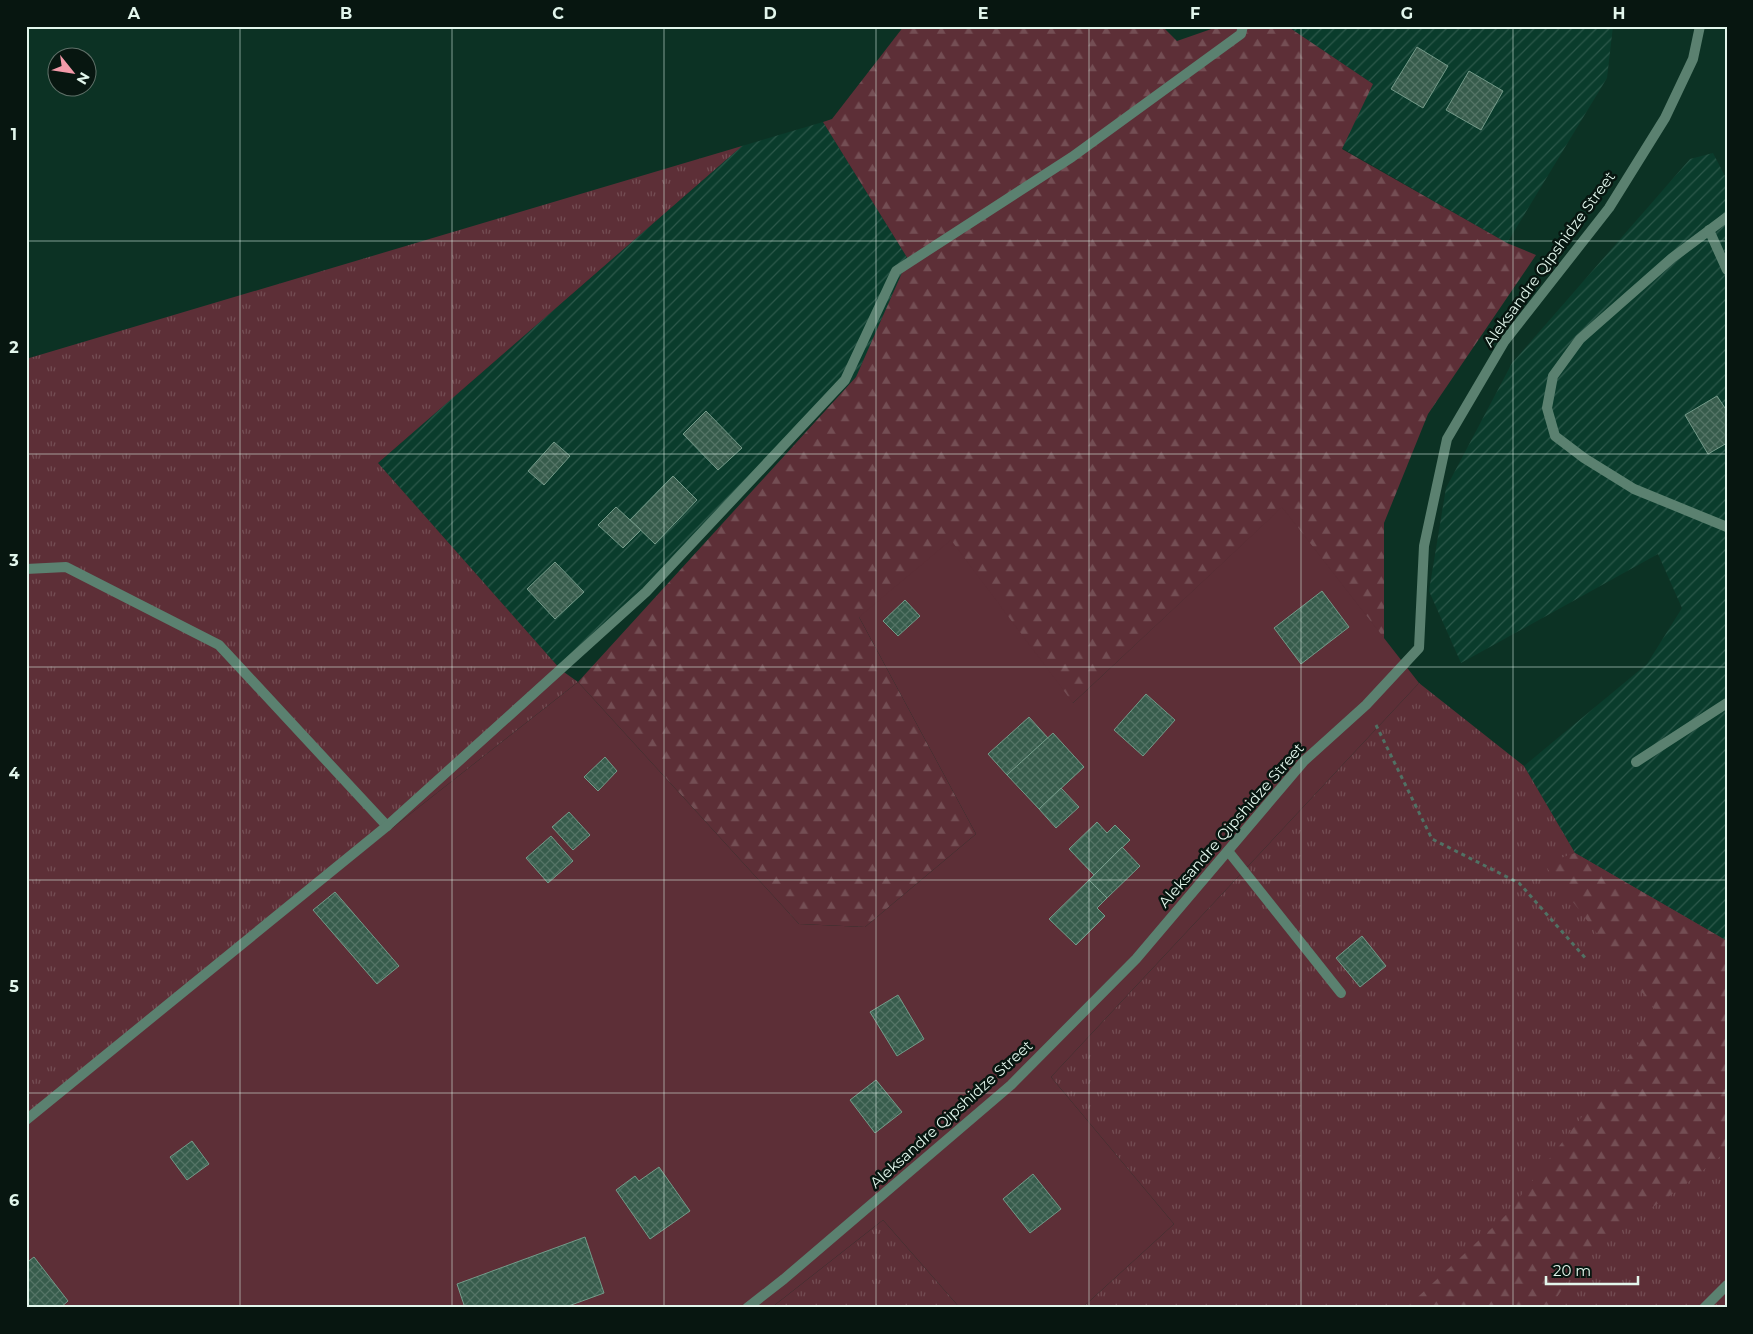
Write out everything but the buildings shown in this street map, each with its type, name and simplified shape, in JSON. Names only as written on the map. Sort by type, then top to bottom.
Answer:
[{"type":"street","points":[[26,1120],[387,826],[646,592],[845,380],[896,271],[1072,157],[1241,34],[1243,26]]},
{"type":"street","name":"Aleksandre Qipshidze Street","points":[[747,1308],[784,1279],[1011,1084],[1136,959],[1304,761],[1366,705],[1419,648],[1424,546],[1447,439],[1504,342],[1609,208],[1665,118],[1693,59],[1700,26]]},
{"type":"street","points":[[1727,217],[1672,258],[1580,339],[1553,376],[1547,408],[1555,436],[1584,458],[1634,489],[1727,527]]},
{"type":"street","points":[[1709,230],[1727,270]]},
{"type":"street","points":[[26,569],[66,567],[219,645],[387,826]]},
{"type":"street","points":[[1636,762],[1727,703]]},
{"type":"street","points":[[1228,851],[1341,993]]},
{"type":"street","points":[[1704,1308],[1727,1285]]},
{"type":"path","points":[[1366,705],[1432,839],[1518,883],[1586,960]]},
{"type":"shaded area","points":[[1287,26],[1613,26],[1607,78],[1507,243],[1342,148],[1373,84]]},
{"type":"shaded area","points":[[823,122],[908,259],[856,377],[561,670],[378,463],[742,146]]},
{"type":"shaded area","points":[[1713,153],[1727,180],[1727,941],[1575,853],[1524,766],[1647,664],[1682,608],[1658,554],[1461,663],[1429,591],[1446,488],[1512,363],[1690,159]]},
{"type":"green space","points":[[904,26],[1162,26],[1177,41],[1220,26],[1287,26],[1373,84],[1342,149],[1507,243],[1536,255],[1428,414],[1384,523],[1384,639],[1282,508],[1073,703],[859,617],[976,834],[865,927],[799,924],[578,682],[856,377],[908,259],[823,122],[832,119]]},
{"type":"green space","points":[[742,146],[378,463],[561,670],[578,682],[26,1116],[26,359]]},
{"type":"green space","points":[[1282,507],[1419,683],[1051,1077],[1174,1224],[1082,1308],[960,1308],[883,1220],[771,1308],[26,1308],[26,1116],[578,682],[799,924],[865,927],[976,834],[859,617],[951,540],[1073,703]]},
{"type":"green space","points":[[1419,683],[1524,766],[1575,853],[1727,941],[1727,1308],[1082,1308],[1174,1224],[1051,1077]]},
{"type":"green space","points":[[1575,853],[1727,941],[1727,1151],[1677,1191],[1619,1229],[1581,1260],[1550,1308],[1406,1308],[1505,1216],[1660,1016],[1544,864]]},
{"type":"green space","points":[[883,1220],[960,1308],[771,1308]]}]
